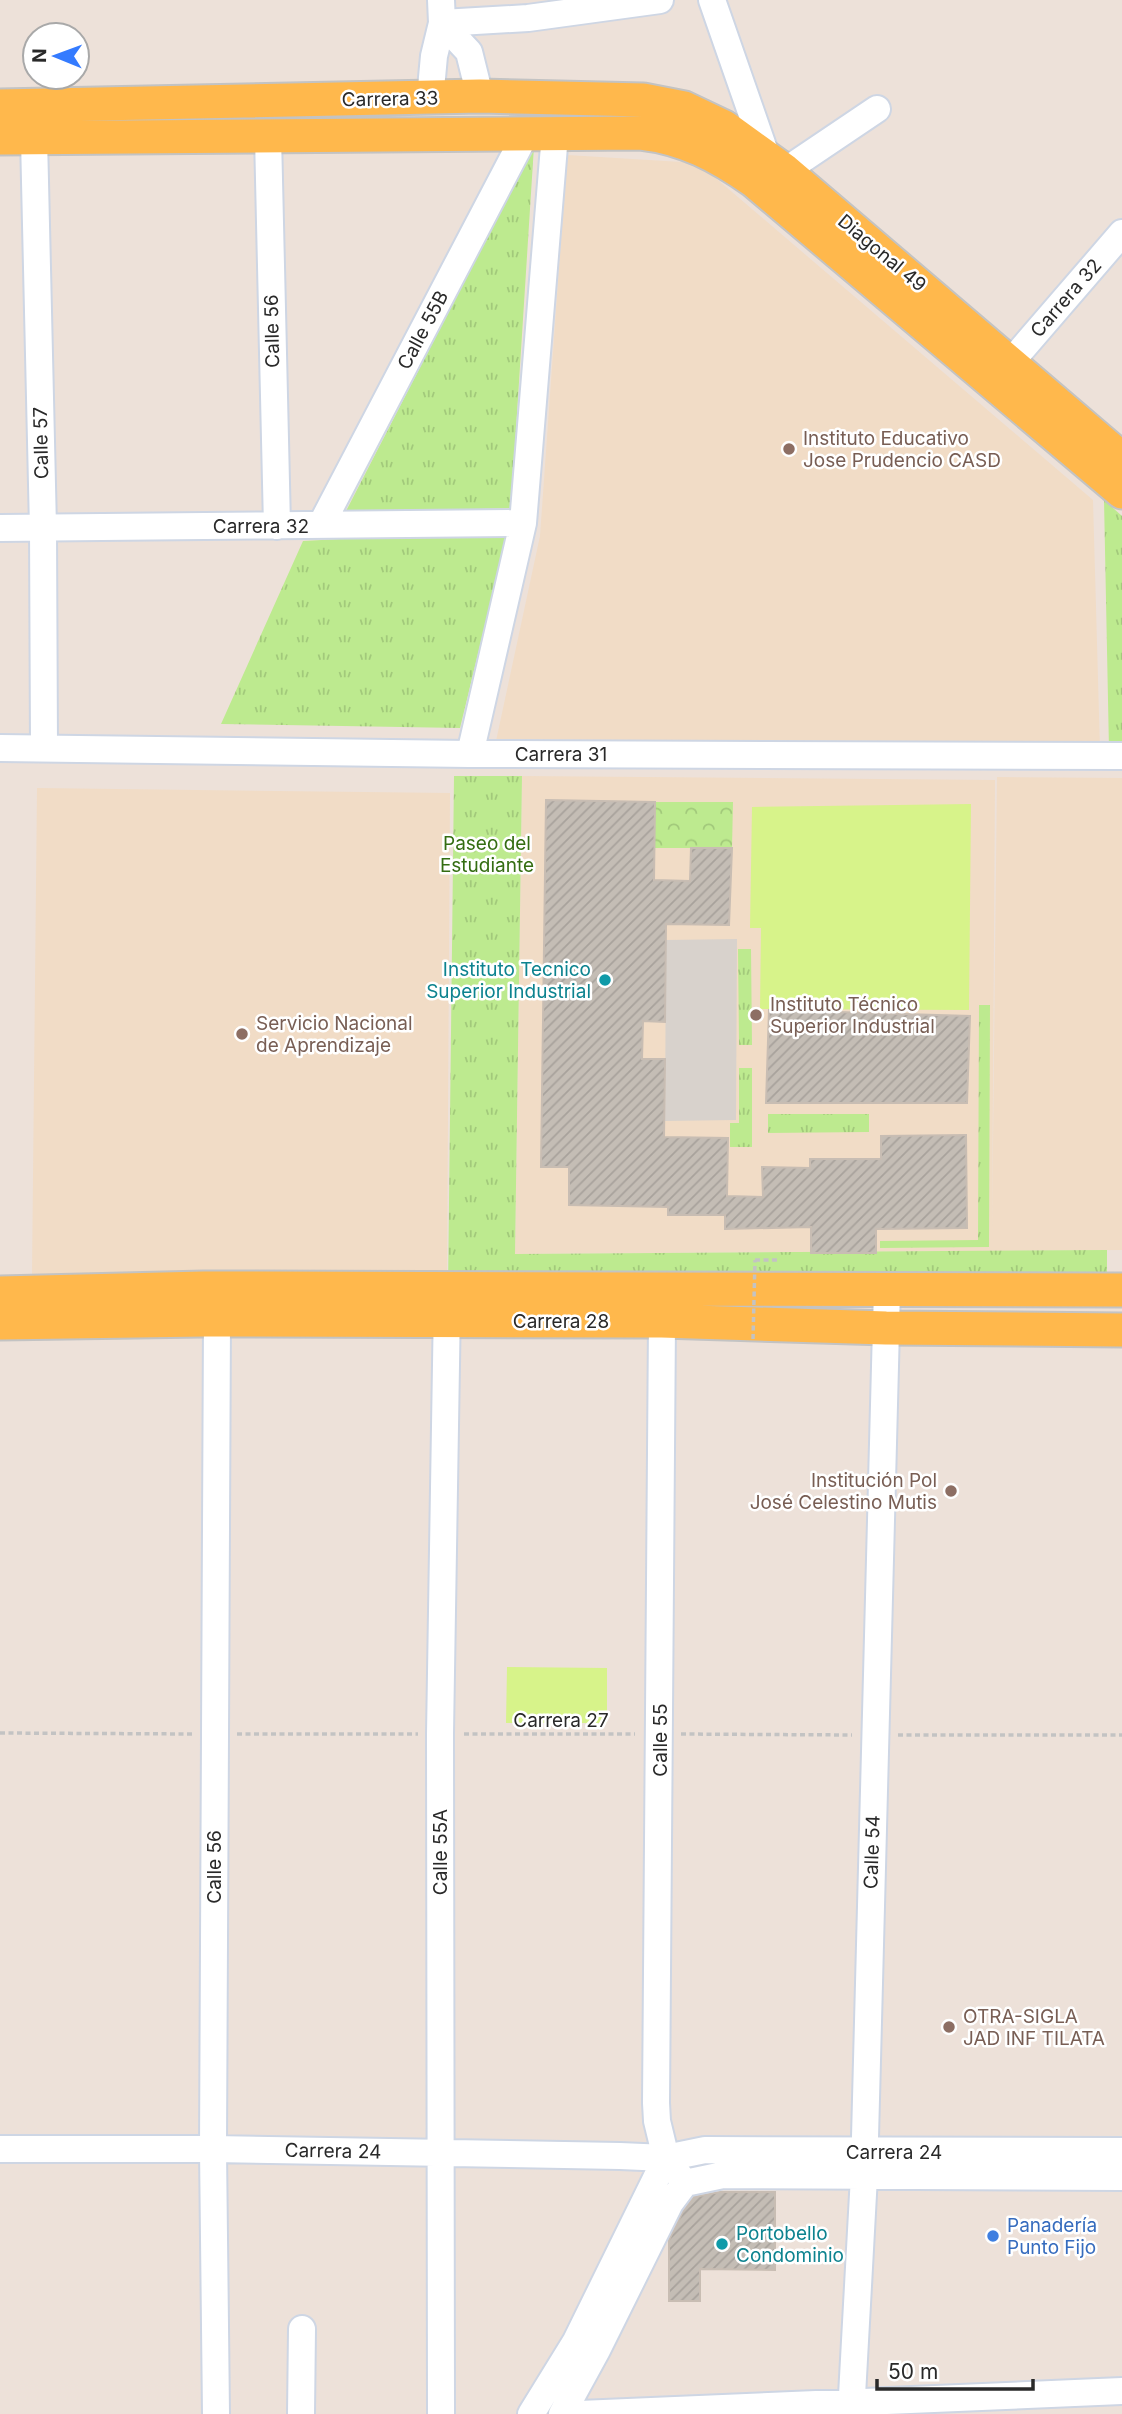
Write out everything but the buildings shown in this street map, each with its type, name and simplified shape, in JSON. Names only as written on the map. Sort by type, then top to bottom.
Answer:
[{"type":"main road","name":"Carrera 33","points":[[0,106],[480,96],[660,102],[684,108],[724,127],[775,163]]},
{"type":"main road","points":[[478,135],[485,120],[480,96]]},
{"type":"main road","points":[[531,98],[523,119],[540,134]]},
{"type":"main road","name":"Carrera 33","points":[[0,138],[641,133],[682,141],[725,161]]},
{"type":"main road","name":"Diagonal 49","points":[[725,161],[754,181],[1122,492]]},
{"type":"main road","name":"Diagonal 49","points":[[775,163],[1122,459]]},
{"type":"main road","name":"Carrera 28","points":[[0,1293],[204,1288],[1122,1290]]},
{"type":"main road","name":"Carrera 28","points":[[0,1323],[217,1320],[662,1321],[886,1328],[1122,1330]]},
{"type":"street","points":[[441,11],[527,18],[660,0]]},
{"type":"street","points":[[712,0],[775,163],[877,109]]},
{"type":"street","points":[[441,11],[469,52],[480,96]]},
{"type":"street","points":[[430,99],[441,11]]},
{"type":"street","points":[[470,754],[523,523],[540,134]]},
{"type":"street","name":"Calle 55B","points":[[321,525],[540,134]]},
{"type":"street","name":"Calle 56","points":[[268,136],[277,526]]},
{"type":"street","name":"Calle 57","points":[[34,138],[43,528],[44,748]]},
{"type":"street","name":"Carrera 32","points":[[1010,363],[1122,233]]},
{"type":"street","name":"Carrera 32","points":[[0,528],[523,523]]},
{"type":"street","name":"Carrera 31","points":[[0,748],[470,754],[1122,756]]},
{"type":"street","name":"Calle 55A","points":[[441,2414],[440,1734],[448,1289]]},
{"type":"street","name":"Calle 54","points":[[852,2409],[864,2164],[887,1289]]},
{"type":"street","name":"Calle 56","points":[[216,2414],[212,2149],[217,1320]]},
{"type":"street","name":"Calle 55","points":[[662,1321],[656,2102],[657,2121],[666,2158]]},
{"type":"street","name":"Carrera 24","points":[[0,2149],[439,2152],[666,2158],[705,2150],[864,2164],[1122,2176]]},
{"type":"street","name":"Carrera 24","points":[[685,2183],[723,2175],[864,2164],[1122,2151]]},
{"type":"street","points":[[531,2414],[576,2341],[666,2158],[685,2183],[670,2203],[562,2414]]},
{"type":"street","points":[[301,2414],[302,2329]]},
{"type":"street","points":[[580,2414],[852,2409],[1122,2391]]},
{"type":"path","points":[[753,1339],[755,1260],[777,1260]]},
{"type":"path","name":"Carrera 27","points":[[0,1733],[1122,1735]]},
{"type":"shaded area","name":"Instituto Educativo Jose Prudencio CASD","points":[[567,155],[698,163],[1093,500],[1100,750],[496,741],[540,536]]},
{"type":"shaded area","name":"Instituto Técnico Superior Industrial","points":[[522,776],[995,780],[992,1236],[997,777],[1122,778],[1122,1250],[515,1254]]},
{"type":"shaded area","name":"Servicio Nacional de Aprendizaje","points":[[37,788],[450,793],[447,1274],[32,1274]]},
{"type":"shaded area","points":[[737,939],[736,1120],[665,1121],[666,940]]},
{"type":"green space","points":[[534,146],[511,508],[345,513]]},
{"type":"green space","points":[[1104,500],[1122,516],[1122,750],[1109,750]]},
{"type":"green space","points":[[508,530],[460,728],[221,724],[303,541]]},
{"type":"green space","name":"Paseo del Estudiante","points":[[454,776],[522,776],[515,1254],[1107,1250],[1107,1290],[448,1289]]},
{"type":"green space","points":[[655,802],[733,802],[732,848],[654,848]]},
{"type":"green space","points":[[971,804],[969,1010],[760,1009],[761,928],[750,928],[752,807]]},
{"type":"green space","points":[[738,949],[751,949],[752,1045],[739,1045]]},
{"type":"green space","points":[[979,1005],[990,1005],[989,1247],[880,1248],[880,1241],[978,1240]]},
{"type":"green space","points":[[739,1068],[752,1068],[752,1147],[730,1147],[730,1123],[739,1123]]},
{"type":"green space","points":[[768,1114],[869,1114],[869,1132],[768,1133]]},
{"type":"green space","points":[[507,1667],[607,1668],[607,1723],[506,1723]]},
{"type":"place","name":"Instituto Educativo Jose Prudencio CASD","points":[[789,449]]},
{"type":"place","name":"Instituto Tecnico Superior Industrial","points":[[605,980]]},
{"type":"place","name":"Instituto Técnico Superior Industrial","points":[[756,1015]]},
{"type":"place","name":"Servicio Nacional de Aprendizaje","points":[[242,1034]]},
{"type":"place","name":"Institución Pol José Celestino Mutis","points":[[951,1491]]},
{"type":"place","name":"OTRA-SIGLA JAD INF TILATA","points":[[949,2027]]},
{"type":"place","name":"Panadería Punto Fijo","points":[[993,2236]]},
{"type":"place","name":"Portobello Condominio","points":[[722,2244]]}]
